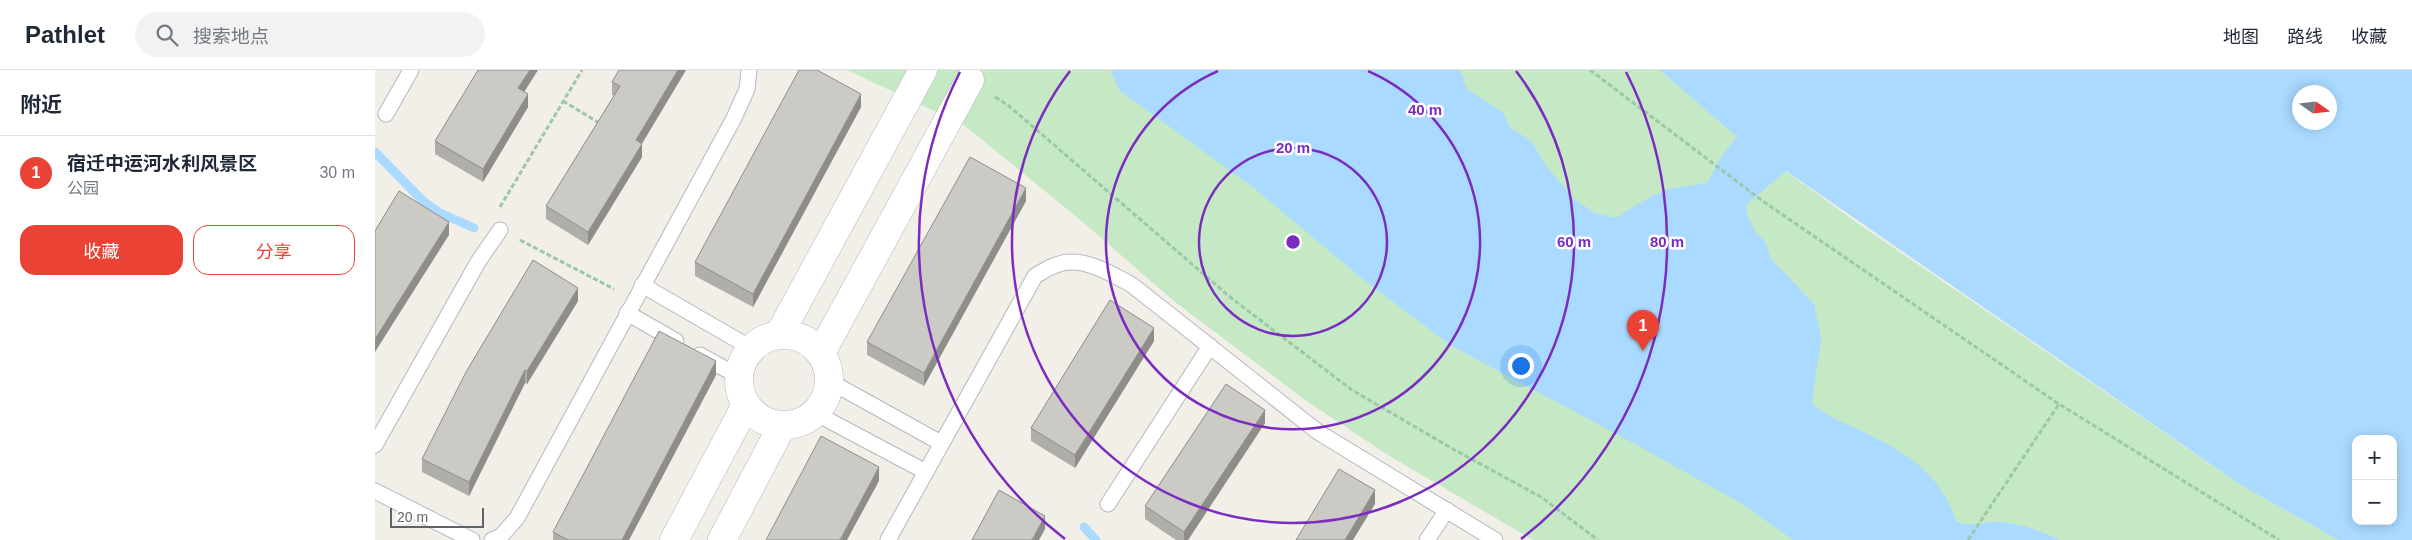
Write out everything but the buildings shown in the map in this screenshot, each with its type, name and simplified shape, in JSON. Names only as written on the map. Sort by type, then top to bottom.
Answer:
[{"type":"street","points":[[779,334],[923,70]]},
{"type":"street","points":[[821,353],[970,80]]},
{"type":"street","points":[[779,334],[795,336],[809,342],[821,353],[827,366],[829,381],[826,395],[815,412],[797,424],[782,426],[768,423],[755,416],[746,405],[740,392],[738,376],[743,361],[751,348],[764,339],[779,334]]},
{"type":"street","points":[[674,540],[746,405]]},
{"type":"street","points":[[723,540],[782,426]]},
{"type":"lane","points":[[385,114],[411,70]]},
{"type":"lane","points":[[492,540],[501,536],[517,518],[734,118],[747,89],[749,70]]},
{"type":"lane","points":[[375,445],[478,262],[500,230]]},
{"type":"lane","points":[[888,540],[1035,276],[1057,264],[1077,262],[1099,268],[1132,285],[1318,432],[1495,540]]},
{"type":"lane","points":[[643,285],[751,348]]},
{"type":"lane","points":[[631,306],[738,376]]},
{"type":"lane","points":[[1108,504],[1210,346]]},
{"type":"lane","points":[[829,381],[941,443]]},
{"type":"lane","points":[[815,412],[926,472]]},
{"type":"lane","points":[[375,491],[472,540]]},
{"type":"lane","points":[[1427,540],[1447,510]]},
{"type":"path","points":[[582,70],[499,208],[500,230],[631,306]]},
{"type":"path","points":[[1590,70],[1764,202],[2059,404],[2279,540]]},
{"type":"path","points":[[970,80],[1009,106],[1230,297],[1352,390],[1453,449],[1541,497],[1599,540]]},
{"type":"path","points":[[563,100],[604,126]]},
{"type":"path","points":[[1969,540],[2059,404]]},
{"type":"green space","points":[[847,70],[1660,70],[1737,136],[1856,222],[2241,485],[2338,540],[1533,540],[1388,455],[1305,400],[1175,302],[1084,223],[964,125]]},
{"type":"water","points":[[1111,70],[1457,70],[1462,74],[1467,89],[1503,113],[1510,127],[1532,142],[1547,167],[1573,198],[1594,213],[1616,218],[1641,202],[1668,189],[1707,183],[1721,157],[1737,137],[1660,70],[2412,70],[2412,540],[2338,540],[2241,485],[1786,171],[1746,205],[1747,215],[1756,233],[1765,241],[1771,259],[1814,304],[1821,338],[1812,403],[1838,420],[1888,444],[1916,463],[1940,488],[1949,503],[1956,521],[1967,524],[1995,522],[2016,524],[2060,540],[1793,540],[1744,505],[1637,445],[1450,345],[1364,280],[1254,188],[1119,90]]},
{"type":"waterway","points":[[375,152],[423,201],[438,212],[474,228]]},
{"type":"waterway","points":[[1084,527],[1096,540]]},
{"type":"place","name":"宿迁中运河水利风景区","points":[[1643,351]]}]
